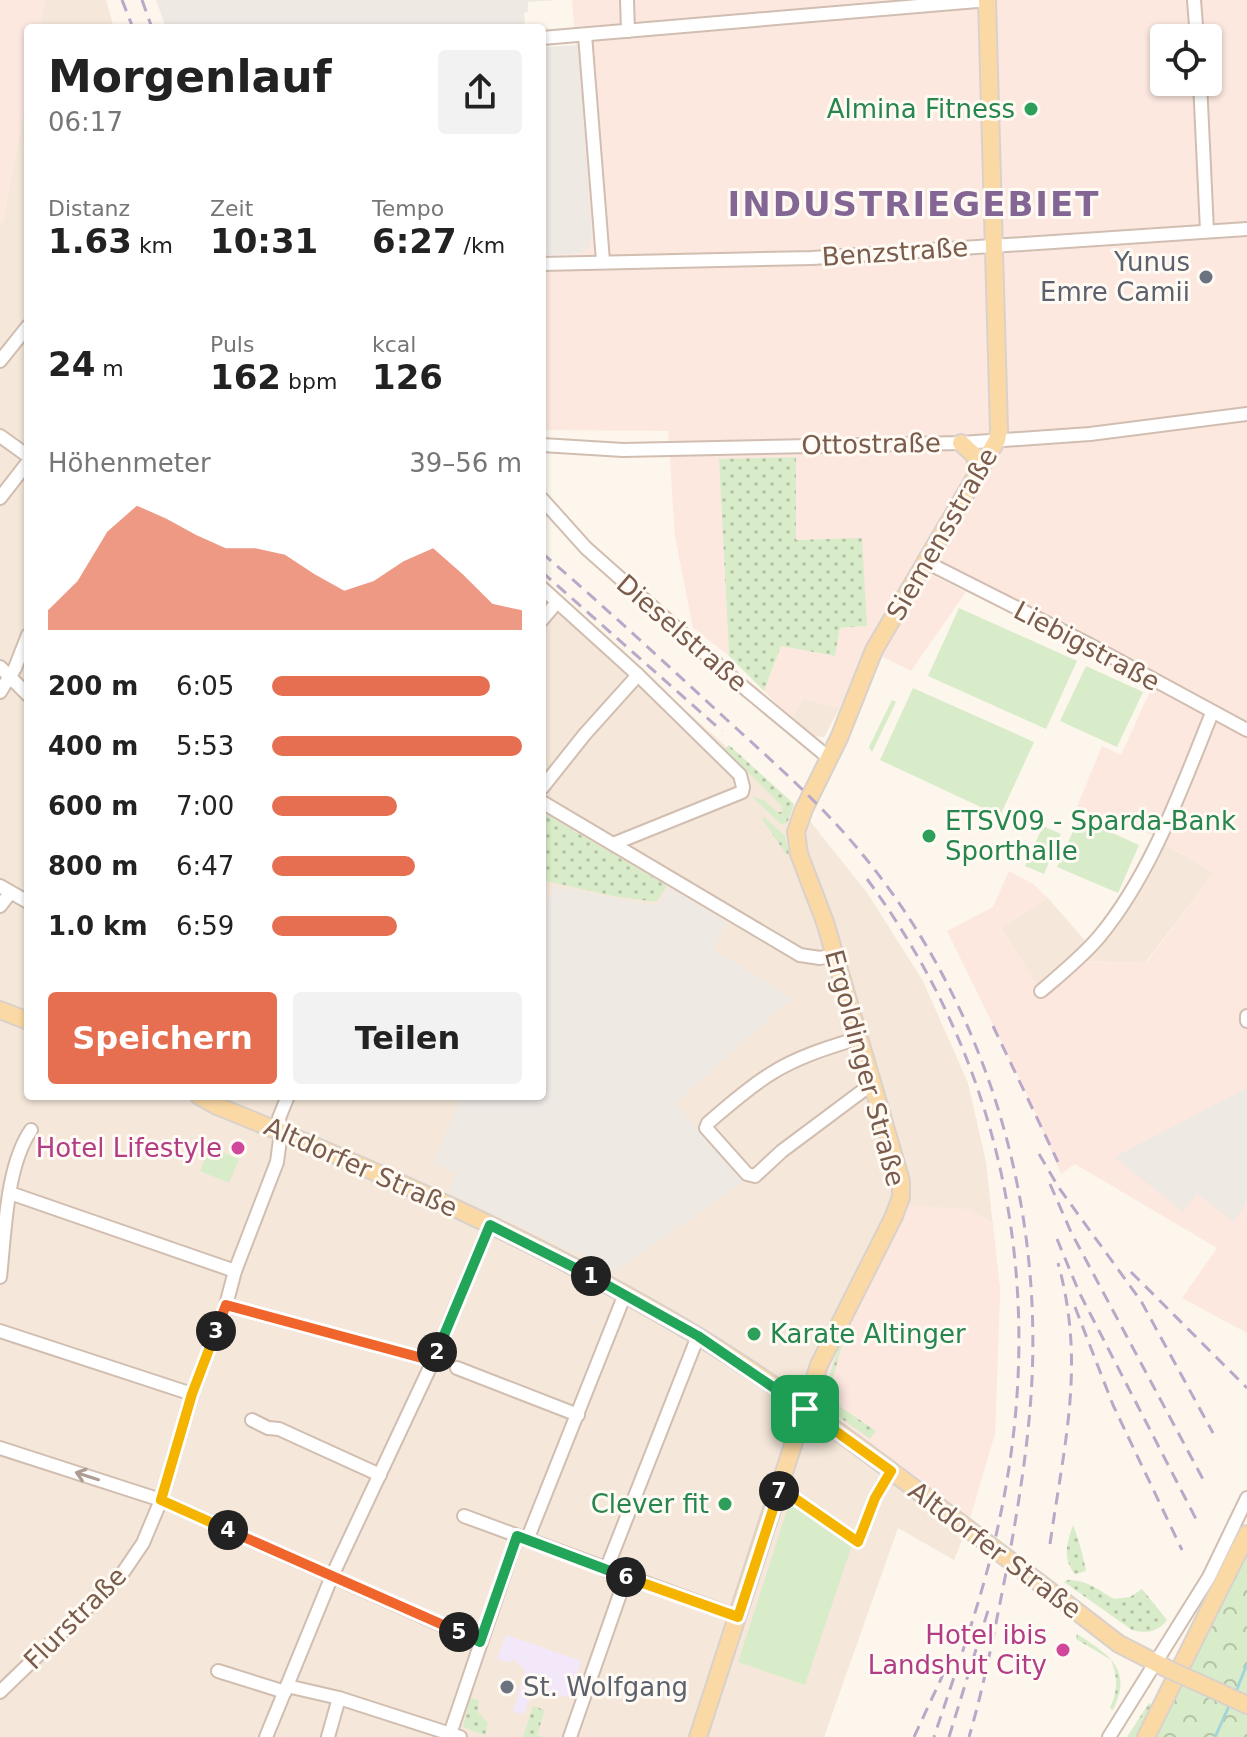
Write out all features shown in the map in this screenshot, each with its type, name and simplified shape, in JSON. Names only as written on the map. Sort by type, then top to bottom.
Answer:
[{"type":"main road","name":"Siemensstraße","points":[[804,809],[874,650],[997,440],[995,246],[987,0]]},
{"type":"main road","points":[[961,443],[975,456],[978,474]]},
{"type":"main road","name":"Ergoldinger Straße","points":[[698,1737],[819,1365],[901,1197],[901,1181],[835,955],[815,888],[797,847],[796,832],[804,809]]},
{"type":"main road","points":[[0,1010],[24,1019]]},
{"type":"main road","name":"Altdorfer Straße","points":[[206,1100],[357,1163],[490,1225],[625,1294],[698,1336],[891,1471],[1110,1638],[1247,1705]]},
{"type":"main road","points":[[1146,1737],[1247,1534]]},
{"type":"street","points":[[627,0],[628,31]]},
{"type":"street","points":[[546,38],[987,0]]},
{"type":"street","points":[[1194,0],[1196,24]]},
{"type":"street","points":[[585,35],[603,261]]},
{"type":"street","points":[[1201,96],[1207,231]]},
{"type":"street","name":"Benzstraße","points":[[546,264],[713,262],[1247,229]]},
{"type":"street","points":[[0,361],[24,331]]},
{"type":"street","name":"Ottostraße","points":[[546,445],[623,450],[961,443],[1090,434],[1247,414]]},
{"type":"street","points":[[0,436],[24,453]]},
{"type":"street","points":[[0,498],[24,467]]},
{"type":"street","name":"Dieselstraße","points":[[546,503],[586,548],[736,681],[829,758]]},
{"type":"street","name":"Liebigstraße","points":[[926,562],[1247,730]]},
{"type":"street","points":[[546,592],[737,769],[742,782],[742,792],[613,844]]},
{"type":"street","points":[[546,615],[557,602]]},
{"type":"street","points":[[0,692],[5,672],[24,641]]},
{"type":"street","points":[[5,672],[24,691]]},
{"type":"street","points":[[546,783],[638,675]]},
{"type":"street","points":[[1041,991],[1098,938],[1129,892],[1175,804],[1212,713]]},
{"type":"street","points":[[546,804],[800,955],[820,958],[835,955]]},
{"type":"street","points":[[0,906],[5,889],[24,900]]},
{"type":"street","points":[[859,1038],[800,1058],[774,1072],[706,1126],[747,1174],[755,1176],[782,1151],[873,1083]]},
{"type":"street","name":"Flurstraße","points":[[1,1690],[122,1574],[143,1543],[161,1500],[192,1394],[226,1305],[235,1271],[277,1162],[281,1132],[279,1118],[286,1100]]},
{"type":"street","points":[[0,1277],[10,1193],[21,1144],[31,1130]]},
{"type":"street","points":[[10,1193],[235,1271]]},
{"type":"street","points":[[266,1737],[332,1576],[433,1361],[490,1225]]},
{"type":"street","points":[[218,1671],[286,1689],[339,1698],[455,1736],[480,1642],[522,1538],[578,1415],[625,1294]]},
{"type":"street","points":[[226,1305],[433,1361]]},
{"type":"street","points":[[0,1331],[192,1394]]},
{"type":"street","points":[[606,1570],[698,1336]]},
{"type":"street","points":[[457,1368],[578,1415]]},
{"type":"street","points":[[252,1420],[380,1475]]},
{"type":"street","points":[[0,1448],[161,1500],[480,1642]]},
{"type":"street","points":[[780,1488],[858,1542],[875,1498],[891,1471]]},
{"type":"street","points":[[1109,1737],[1163,1666],[1247,1498]]},
{"type":"street","points":[[464,1516],[738,1617]]},
{"type":"street","points":[[570,1737],[626,1577]]},
{"type":"street","points":[[328,1737],[339,1698]]},
{"type":"shaded area","points":[[0,0],[45,0],[40,24],[24,24],[24,109],[0,224]]},
{"type":"shaded area","points":[[45,0],[106,0],[113,24],[40,24]]},
{"type":"shaded area","points":[[156,0],[557,0],[528,2],[525,24],[165,24]]},
{"type":"shaded area","points":[[572,0],[1247,0],[1247,1333],[1182,1298],[1217,1248],[1075,1164],[1061,1174],[1030,1100],[947,931],[993,907],[1009,871],[1033,884],[1048,898],[1002,928],[1044,996],[1085,961],[1146,963],[1214,873],[1152,835],[1076,809],[1102,746],[1121,755],[1157,676],[921,551],[916,567],[966,592],[911,671],[865,648],[840,708],[803,698],[792,719],[764,691],[781,646],[835,656],[840,628],[867,626],[796,540],[719,459],[729,656],[693,628],[675,537],[668,431],[546,430],[546,256],[583,253],[592,237]]},
{"type":"shaded area","points":[[578,45],[592,237],[583,253],[546,256],[546,47]]},
{"type":"shaded area","points":[[24,109],[24,1100],[546,1100],[546,587],[810,821],[868,894],[923,981],[968,1083],[986,1162],[1000,1289],[995,1433],[967,1528],[954,1560],[898,1528],[824,1737],[0,1737],[0,224]]},
{"type":"shaded area","points":[[803,698],[840,708],[824,737],[812,736],[792,719]]},
{"type":"shaded area","points":[[1161,841],[1214,873],[1145,963],[1085,961],[1111,932],[1135,895]]},
{"type":"shaded area","points":[[554,886],[657,906],[669,887],[726,922],[714,950],[792,998],[676,1103],[743,1182],[616,1271],[448,1193],[456,1174],[433,1162],[460,1100],[546,1100],[546,903]]},
{"type":"shaded area","points":[[1048,898],[1088,944],[1038,987],[1001,928]]},
{"type":"shaded area","points":[[1247,1088],[1247,1202],[1234,1222],[1197,1194],[1183,1212],[1114,1157]]},
{"type":"shaded area","points":[[899,1205],[968,1209],[992,1222],[1000,1289],[995,1433],[967,1528],[806,1410]]},
{"type":"shaded area","points":[[506,1635],[582,1661],[567,1697],[533,1689],[524,1714],[513,1712],[525,1670],[515,1660],[497,1659]]},
{"type":"green space","points":[[796,457],[796,540],[862,538],[867,626],[840,628],[835,656],[781,646],[764,691],[729,656],[719,459]]},
{"type":"green space","points":[[959,608],[1077,661],[1046,729],[928,676]]},
{"type":"green space","points":[[1086,666],[1143,692],[1117,747],[1060,721]]},
{"type":"green space","points":[[913,688],[1034,742],[1000,816],[880,760]]},
{"type":"green space","points":[[892,700],[896,702],[872,752],[869,747]]},
{"type":"green space","points":[[729,745],[794,804],[787,823],[781,824],[752,797],[764,800],[777,812],[782,812],[782,806],[725,749]]},
{"type":"green space","points":[[546,814],[667,886],[656,902],[546,881]]},
{"type":"green space","points":[[764,817],[785,836],[789,854],[762,819]]},
{"type":"green space","points":[[1079,818],[1139,845],[1118,893],[1057,867]]},
{"type":"green space","points":[[1043,826],[1061,834],[1044,874],[1025,866]]},
{"type":"green space","points":[[210,1147],[239,1159],[229,1183],[200,1171]]},
{"type":"green space","points":[[844,1338],[829,1392],[832,1401],[876,1431],[870,1439],[829,1407],[825,1389],[841,1339]]},
{"type":"green space","points":[[794,1502],[852,1545],[805,1685],[738,1662],[789,1504]]},
{"type":"green space","points":[[1073,1525],[1086,1571],[1075,1574],[1067,1556]]},
{"type":"green space","points":[[1247,1546],[1247,1737],[1154,1737]]},
{"type":"green space","points":[[1064,1582],[1087,1584],[1114,1599],[1130,1597],[1142,1589],[1167,1620],[1151,1631],[1132,1630]]},
{"type":"green space","points":[[1077,1634],[1099,1649],[1111,1660],[1076,1639]]},
{"type":"green space","points":[[1111,1660],[1121,1684],[1113,1710],[1110,1708],[1116,1684]]},
{"type":"green space","points":[[470,1698],[479,1700],[478,1712],[488,1723],[485,1735],[463,1727]]},
{"type":"green space","points":[[1149,1703],[1154,1706],[1139,1737],[1127,1737]]},
{"type":"green space","points":[[533,1706],[545,1710],[537,1735],[543,1737],[523,1737]]},
{"type":"waterway","points":[[1235,1694],[1247,1664]]},
{"type":"waterway","points":[[1215,1737],[1230,1704]]},
{"type":"railway","points":[[122,0],[131,24]]},
{"type":"railway","points":[[142,0],[151,24]]},
{"type":"railway","points":[[546,556],[777,766],[858,849],[901,906],[938,967],[969,1031],[994,1098],[1013,1166],[1026,1236],[1032,1307],[1032,1379],[1026,1448],[1012,1540],[986,1672],[969,1737]]},
{"type":"railway","points":[[546,576],[722,731]]},
{"type":"railway","points":[[867,879],[914,951],[953,1026],[982,1103],[1003,1183],[1015,1265],[1019,1348],[1014,1432],[1000,1517],[979,1600],[934,1737]]},
{"type":"railway","points":[[993,1026],[1058,1162]]},
{"type":"railway","points":[[1039,1154],[1059,1188],[1141,1301],[1213,1433]]},
{"type":"railway","points":[[1050,1184],[1071,1232],[1205,1483]]},
{"type":"railway","points":[[1057,1239],[1079,1292],[1196,1519]]},
{"type":"railway","points":[[1050,1544],[1066,1438],[1071,1370],[1071,1335],[1058,1263]]},
{"type":"railway","points":[[1131,1272],[1247,1388]]},
{"type":"railway","points":[[1075,1307],[1113,1405],[1182,1550]]},
{"type":"railway","points":[[949,1737],[990,1604]]},
{"type":"railway","points":[[914,1737],[947,1666]]},
{"type":"place","name":"Almina Fitness","points":[[1031,109]]},
{"type":"place","name":"Yunus Emre Camii","points":[[1206,277]]},
{"type":"place","name":"ETSV09 - Sparda-Bank Sporthalle","points":[[929,836]]},
{"type":"place","name":"Hotel Lifestyle","points":[[238,1148]]},
{"type":"place","name":"Karate Altinger","points":[[754,1334]]},
{"type":"place","name":"Clever fit","points":[[725,1504]]},
{"type":"place","name":"Hotel ibis Landshut City","points":[[1063,1650]]},
{"type":"place","name":"St. Wolfgang","points":[[507,1687]]},
{"type":"district","name":"INDUSTRIEGEBIET","points":[[914,204]]},
{"type":"route","points":[[490,1225],[595,1277],[698,1336],[805,1409],[891,1471],[875,1498],[858,1542],[780,1488],[738,1617],[517,1536],[480,1642],[161,1500],[192,1394],[226,1305],[433,1361],[490,1225]]}]
